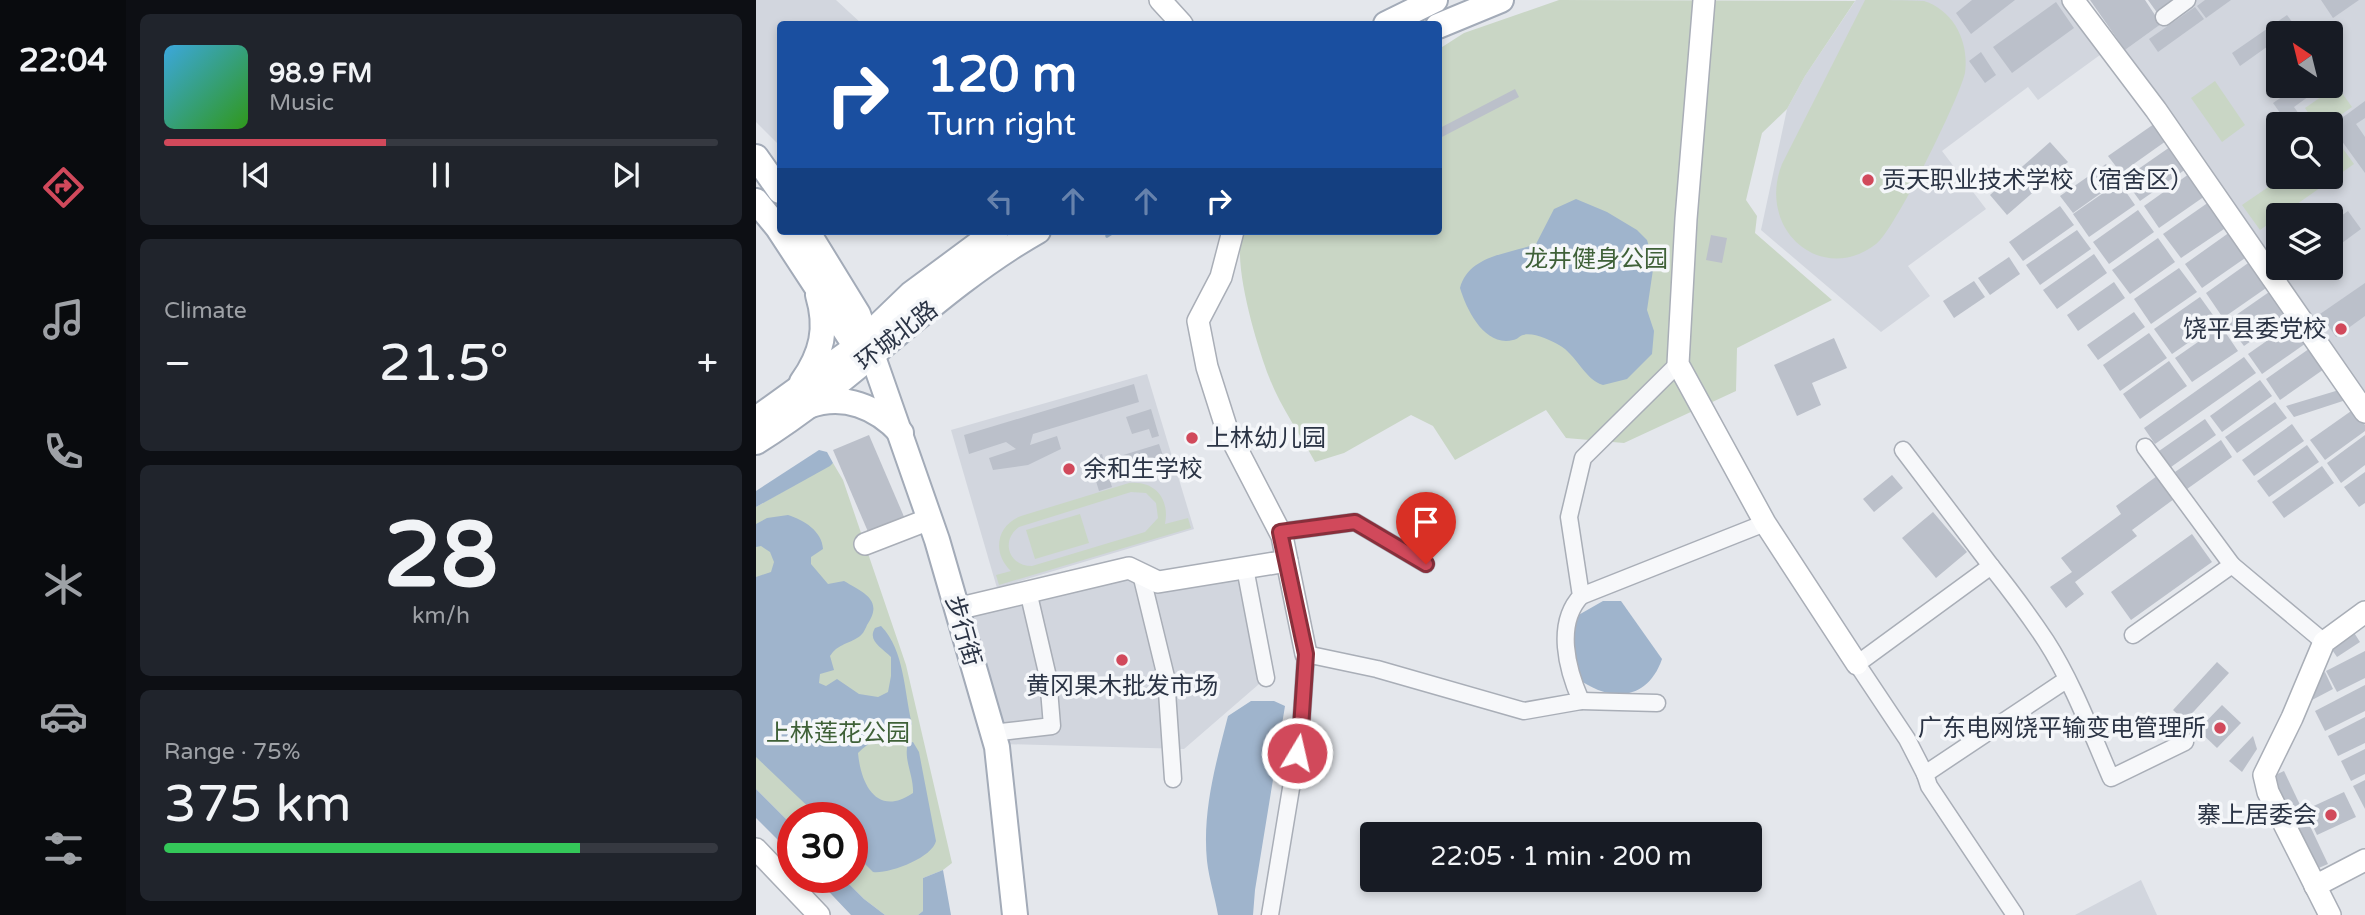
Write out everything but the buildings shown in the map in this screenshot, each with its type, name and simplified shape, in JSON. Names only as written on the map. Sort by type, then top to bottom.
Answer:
[{"type":"main road","points":[[1392,21],[1435,0]]},
{"type":"main road","points":[[1442,24],[1501,0]]},
{"type":"main road","points":[[756,157],[777,187]]},
{"type":"main road","points":[[756,201],[777,227]]},
{"type":"main road","points":[[783,235],[865,351]]},
{"type":"main road","points":[[809,235],[858,314],[865,351]]},
{"type":"main road","name":"环城北路","points":[[865,351],[911,294],[991,235]]},
{"type":"main road","name":"环城北路","points":[[756,442],[795,402],[1031,235]]},
{"type":"main road","points":[[810,276],[822,307],[823,339],[795,402],[855,403],[881,415],[901,433]]},
{"type":"main road","name":"步行街","points":[[865,351],[901,433],[937,540],[997,747],[1014,915]]},
{"type":"main road","name":"环城北路","points":[[756,419],[795,402]]},
{"type":"street","points":[[1160,0],[1179,21]]},
{"type":"street","points":[[1704,0],[1686,219],[1678,364],[1765,523],[1907,739],[1929,786],[2015,915]]},
{"type":"street","points":[[2073,0],[2156,110],[2365,412]]},
{"type":"street","points":[[2164,17],[2187,0]]},
{"type":"street","points":[[1232,235],[1221,277],[1198,321],[1207,367],[1227,430],[1280,532],[1306,654],[1301,728],[1269,915]]},
{"type":"street","points":[[1581,596],[1569,517],[1583,458],[1678,364]]},
{"type":"street","points":[[2145,447],[2231,565],[2324,642]]},
{"type":"street","points":[[1903,450],[2047,643],[2111,778],[2185,742]]},
{"type":"street","points":[[865,544],[927,520]]},
{"type":"street","points":[[1280,532],[1355,522],[1426,564]]},
{"type":"street","points":[[1581,701],[1569,673],[1566,647],[1570,608],[1581,596],[1765,523]]},
{"type":"street","points":[[969,606],[1129,568],[1158,582],[1287,561]]},
{"type":"street","points":[[2133,635],[2231,565]]},
{"type":"street","points":[[1857,664],[1991,566]]},
{"type":"street","points":[[1245,568],[1266,678]]},
{"type":"street","points":[[1141,574],[1166,677],[1173,779]]},
{"type":"street","points":[[1001,732],[1052,726],[1048,677],[1028,591]]},
{"type":"street","points":[[2330,915],[2268,792],[2264,775],[2324,642],[2365,612]]},
{"type":"street","points":[[1306,654],[1377,670],[1524,710],[1581,701],[1657,703]]},
{"type":"street","points":[[1925,774],[2066,680]]},
{"type":"street","points":[[756,849],[819,915]]},
{"type":"street","points":[[2315,886],[2365,860]]},
{"type":"shaded area","points":[[756,0],[836,0],[859,21],[777,21],[777,143],[756,122]]},
{"type":"shaded area","name":"贡天职业技术学校（宿舍区）","points":[[1856,0],[2062,0],[2100,55],[2038,100],[2028,87],[1942,151],[1986,209],[1908,266],[1930,296],[1881,332],[1761,230],[1787,109],[1805,76]]},
{"type":"shaded area","points":[[2194,0],[2365,0],[2365,390],[2361,391],[2284,280],[2343,280],[2343,203],[2266,203],[2266,254],[2125,50]]},
{"type":"shaded area","name":"余和生学校","points":[[1147,374],[1194,529],[997,588],[951,430]]},
{"type":"shaded area","name":"黄冈果木批发市场","points":[[1129,568],[1158,582],[1245,568],[1266,678],[1184,749],[1003,744],[969,606]]},
{"type":"shaded area","points":[[2141,880],[2157,915],[2075,915]]},
{"type":"green space","name":"龙井健身公园","points":[[1559,0],[1855,1],[1805,76],[1787,109],[1762,133],[1746,200],[1757,216],[1755,233],[1832,300],[1737,348],[1736,391],[1624,443],[1566,438],[1546,410],[1455,460],[1433,426],[1411,415],[1344,453],[1315,462],[1279,399],[1258,345],[1240,262],[1242,235],[1442,235],[1442,47],[1464,33]]},
{"type":"green space","points":[[1865,0],[1924,1],[1944,12],[1952,20],[1962,40],[1965,73],[1925,163],[1885,233],[1876,244],[1855,255],[1835,258],[1816,255],[1799,244],[1786,229],[1778,210],[1776,188],[1782,164]]},
{"type":"green space","points":[[2215,81],[2245,125],[2222,142],[2191,98]]},
{"type":"green space","points":[[2343,94],[2352,107],[2343,113],[2308,112],[2305,108],[2320,98],[2343,98]]},
{"type":"green space","points":[[2343,149],[2354,164],[2343,172]]},
{"type":"green space","points":[[2266,189],[2318,189],[2298,203],[2266,203],[2266,226],[2260,230],[2242,205]]},
{"type":"green space","name":"上林莲花公园","points":[[833,463],[843,480],[906,665],[952,863],[923,878],[923,911],[918,915],[885,915],[858,893],[868,893],[868,802],[777,802],[777,810],[756,789],[756,507]]},
{"type":"green space","points":[[1129,483],[1138,483],[1153,488],[1163,499],[1165,524],[1188,518],[1191,528],[999,585],[996,575],[1011,571],[999,548],[1002,533],[1006,526],[1021,516]],"holes":[[[1131,492],[1146,493],[1156,503],[1158,518],[1145,532],[1032,566],[1018,562],[1010,552],[1010,539],[1019,527]]]},
{"type":"green space","points":[[1080,514],[1089,543],[1035,559],[1026,530]]},
{"type":"water","points":[[1576,199],[1607,212],[1637,230],[1647,240],[1654,263],[1647,310],[1654,331],[1652,354],[1627,379],[1603,385],[1591,378],[1565,349],[1551,341],[1527,334],[1514,340],[1503,341],[1486,333],[1472,316],[1460,288],[1465,277],[1481,262],[1536,244],[1554,209]]},
{"type":"water","points":[[819,450],[827,452],[833,463],[830,466],[756,507],[756,491]]},
{"type":"water","points":[[788,515],[806,523],[816,532],[823,549],[811,557],[811,564],[828,584],[844,581],[865,594],[872,603],[872,616],[863,633],[833,652],[830,656],[834,670],[820,674],[819,683],[826,686],[837,679],[859,694],[878,697],[888,692],[891,657],[874,641],[875,628],[881,626],[895,647],[912,724],[900,738],[877,740],[858,753],[867,786],[881,800],[890,802],[901,800],[913,793],[907,755],[908,743],[913,742],[919,752],[936,841],[919,859],[899,868],[873,872],[868,867],[868,802],[803,802],[756,757],[756,577],[771,572],[774,562],[770,552],[761,546],[756,547],[756,524],[767,518]]},
{"type":"water","points":[[1603,601],[1621,601],[1662,659],[1647,683],[1626,694],[1602,691],[1577,678],[1570,640],[1575,617]]},
{"type":"water","points":[[1251,701],[1274,701],[1285,706],[1253,915],[1218,915],[1207,861],[1208,806],[1228,716]]},
{"type":"water","points":[[756,789],[777,810],[777,839],[756,818]]},
{"type":"water","points":[[943,870],[951,915],[918,915],[923,911],[923,878]]},
{"type":"water","points":[[830,893],[858,893],[885,915],[851,915]]},
{"type":"place","name":"贡天职业技术学校（宿舍区）","points":[[1868,180]]},
{"type":"place","name":"饶平县委党校","points":[[2341,329]]},
{"type":"place","name":"上林幼儿园","points":[[1192,438]]},
{"type":"place","name":"余和生学校","points":[[1069,469]]},
{"type":"place","name":"黄冈果木批发市场","points":[[1122,660]]},
{"type":"place","name":"广东电网饶平输变电管理所","points":[[2220,728]]},
{"type":"place","name":"寨上居委会","points":[[2331,815]]},
{"type":"route","points":[[1297,753],[1306,654],[1280,532],[1355,522],[1426,564]]}]
